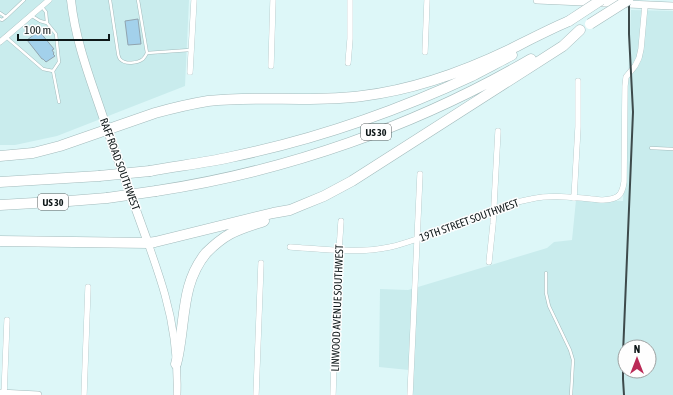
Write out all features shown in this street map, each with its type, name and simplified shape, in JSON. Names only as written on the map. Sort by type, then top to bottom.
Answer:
[{"type":"highway","name":"US 30","points":[[0,182],[99,176],[150,171],[200,163],[258,151],[313,136],[381,114],[472,76],[519,51],[601,0]]},
{"type":"highway","name":"US 30","points":[[0,205],[107,198],[182,187],[251,172],[361,138],[459,97],[506,73],[628,0]]},
{"type":"highway","points":[[0,156],[46,150],[170,109],[194,103],[244,99],[343,98],[384,93],[458,71],[507,51],[568,21]]},
{"type":"highway","points":[[176,364],[183,314],[189,285],[195,270],[204,256],[216,244],[238,230],[324,196],[364,174],[563,46],[580,30]]},
{"type":"highway","points":[[0,241],[148,243],[175,238],[290,210]]},
{"type":"main road","name":"RAFF ROAD SOUTHWEST","points":[[71,0],[79,45],[84,62],[148,243]]},
{"type":"street","points":[[0,42],[48,0]]},
{"type":"street","points":[[190,72],[194,0]]},
{"type":"street","points":[[271,66],[273,0]]},
{"type":"street","points":[[348,63],[350,39],[350,0]]},
{"type":"street","points":[[425,52],[427,0]]},
{"type":"street","points":[[538,0],[673,6]]},
{"type":"street","name":"19TH STREET SOUTHWEST","points":[[290,247],[339,250],[380,249],[417,239],[515,202],[531,198],[554,197],[611,200],[618,197],[622,191],[624,182],[626,77],[635,66],[639,58],[645,5]]},
{"type":"street","points":[[574,198],[578,127],[578,81]]},
{"type":"street","points":[[489,262],[494,210],[498,131]]},
{"type":"street","points":[[410,395],[420,174]]},
{"type":"street","name":"LINWOOD AVENUE SOUTHWEST","points":[[333,395],[336,297],[341,221]]},
{"type":"street","name":"RAFF ROAD SOUTHWEST","points":[[148,243],[165,294],[172,328],[176,364],[177,395]]},
{"type":"street","points":[[256,395],[261,263]]},
{"type":"street","points":[[84,395],[88,287]]},
{"type":"street","points":[[7,320],[3,394],[38,395]]},
{"type":"lane","points":[[0,19],[2,20],[6,18],[24,0]]},
{"type":"lane","points":[[110,0],[118,52],[120,59],[127,63],[142,60],[147,53],[138,0]]},
{"type":"lane","points":[[42,6],[46,12],[47,23],[56,34],[59,62],[53,71],[59,102]]},
{"type":"lane","points":[[0,13],[6,18]]},
{"type":"lane","points":[[31,16],[47,23]]},
{"type":"lane","points":[[6,37],[43,69],[53,71]]},
{"type":"lane","points":[[147,53],[191,50]]},
{"type":"lane","points":[[651,148],[673,149]]},
{"type":"lane","points":[[546,273],[546,293],[549,306],[563,333],[572,355],[571,395]]},
{"type":"shaded area","points":[[0,0],[189,0],[185,86],[57,136],[15,145],[0,145]]},
{"type":"shaded area","points":[[631,10],[673,11],[673,395],[408,395],[409,370],[379,367],[380,289],[408,290],[547,248],[554,242],[572,240],[576,200],[623,201]]},
{"type":"building","points":[[138,19],[141,44],[128,45],[125,21]]},
{"type":"building","points":[[39,31],[54,49],[52,50],[55,56],[46,62],[27,40]]},
{"type":"railway","points":[[624,395],[623,354],[633,112],[629,34],[629,0]]}]
